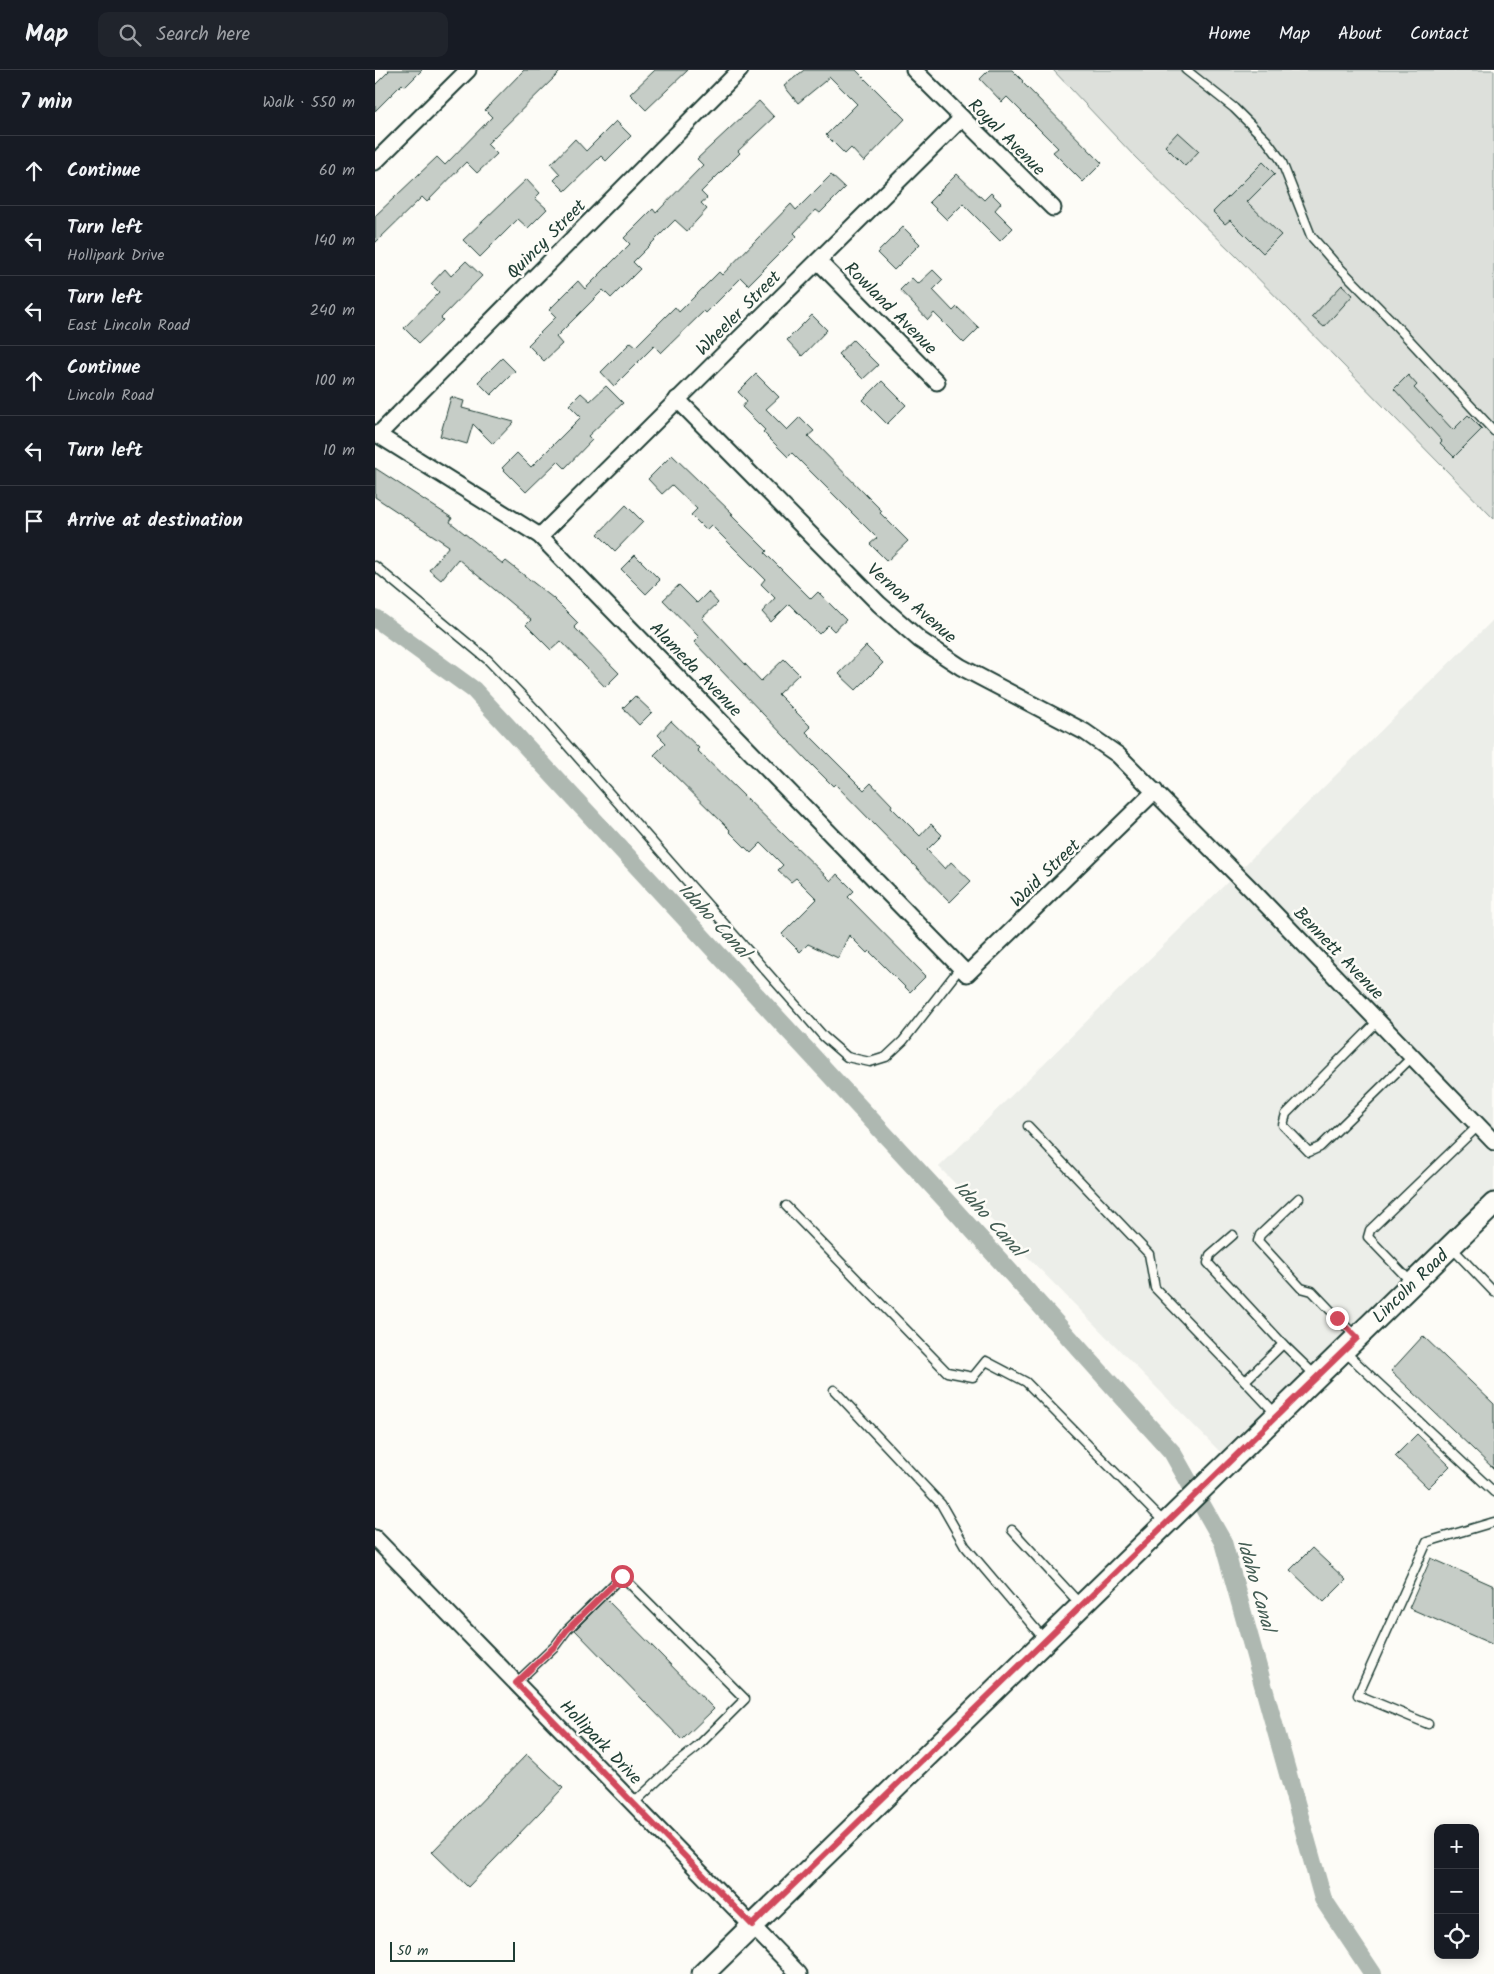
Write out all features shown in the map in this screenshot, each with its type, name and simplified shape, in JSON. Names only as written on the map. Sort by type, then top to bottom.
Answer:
[{"type":"main road","name":"Lincoln Road","points":[[703,1974],[1494,1204]]},
{"type":"street","points":[[375,162],[468,70]]},
{"type":"street","name":"Quincy Street","points":[[377,434],[740,70]]},
{"type":"street","name":"Royal Avenue","points":[[914,70],[1053,208]]},
{"type":"street","name":"Wheeler Street","points":[[540,536],[962,118]]},
{"type":"street","name":"Rowland Avenue","points":[[818,261],[937,382]]},
{"type":"street","name":"Vernon Avenue","points":[[677,399],[879,604],[920,640],[961,668],[1085,732],[1118,755],[1155,791]]},
{"type":"street","name":"Alameda Avenue","points":[[377,434],[540,536],[960,968]]},
{"type":"street","name":"Waid Street","points":[[960,968],[967,974],[1155,791]]},
{"type":"street","name":"Bennett Avenue","points":[[1155,791],[1494,1142]]},
{"type":"street","name":"Hollipark Drive","points":[[375,1538],[799,1974]]},
{"type":"lane","points":[[1186,70],[1234,108],[1267,142],[1281,160],[1311,236],[1333,262],[1388,317],[1494,431]]},
{"type":"lane","points":[[375,566],[487,660],[538,712],[824,1037],[847,1057],[870,1062],[885,1057],[903,1041],[960,968]]},
{"type":"lane","points":[[1378,1021],[1286,1114],[1283,1125],[1309,1152],[1320,1147],[1412,1057]]},
{"type":"lane","points":[[1028,1126],[1149,1254],[1155,1288],[1277,1415]]},
{"type":"lane","points":[[1413,1283],[1368,1237],[1369,1230],[1478,1126]]},
{"type":"lane","points":[[1299,1198],[1259,1235],[1258,1241],[1301,1288],[1313,1291],[1350,1344],[1494,1492]]},
{"type":"lane","points":[[786,1206],[947,1372],[973,1377],[986,1361],[1026,1382],[1171,1518]]},
{"type":"lane","points":[[1233,1234],[1210,1255],[1208,1263],[1316,1377]]},
{"type":"lane","points":[[1451,1246],[1491,1289]]},
{"type":"lane","points":[[1245,1381],[1283,1344]]},
{"type":"lane","points":[[834,1390],[941,1504],[965,1546],[1045,1640]]},
{"type":"lane","points":[[1428,1724],[1358,1695],[1427,1542],[1494,1522]]},
{"type":"lane","points":[[1012,1530],[1081,1605]]},
{"type":"lane","points":[[516,1683],[555,1646],[567,1630],[622,1576],[745,1699],[697,1748],[672,1767],[634,1803]]},
{"type":"shaded area","points":[[1053,70],[1494,70],[1494,519],[1238,258],[1135,157]]},
{"type":"shaded area","points":[[1494,619],[1494,1204],[1229,1461],[939,1167]]},
{"type":"building","points":[[388,70],[422,70],[405,87],[402,84],[375,111],[375,85]]},
{"type":"building","points":[[524,70],[562,70],[487,144],[497,154],[477,173],[466,162],[427,202],[422,197],[375,243],[375,216],[437,157],[445,165],[492,117],[485,110]]},
{"type":"building","points":[[655,70],[688,70],[646,110],[630,94]]},
{"type":"building","points":[[804,70],[856,70],[905,119],[864,162],[851,148],[845,154],[826,135],[857,104],[830,77],[798,103],[784,86]]},
{"type":"building","points":[[989,70],[1012,70],[1102,163],[1083,182],[1053,152],[1058,148],[1007,97],[1002,102],[980,79]]},
{"type":"building","points":[[759,101],[774,117],[738,151],[740,153],[701,192],[707,198],[701,203],[707,209],[687,231],[675,220],[633,262],[640,269],[611,298],[603,290],[556,337],[562,344],[544,361],[528,345],[556,317],[549,310],[578,281],[585,289],[630,244],[624,238],[653,209],[656,213],[703,165],[697,159]]},
{"type":"building","points":[[616,121],[631,136],[606,161],[601,156],[565,191],[554,180],[560,174],[551,164],[575,139],[586,151]]},
{"type":"building","points":[[1178,132],[1199,151],[1185,166],[1165,146]]},
{"type":"building","points":[[1263,162],[1275,174],[1247,202],[1281,235],[1263,253],[1230,220],[1225,224],[1213,212]]},
{"type":"building","points":[[957,174],[984,200],[991,193],[1001,203],[995,210],[1013,228],[1000,241],[963,204],[947,220],[929,202]]},
{"type":"building","points":[[831,175],[845,188],[820,213],[816,210],[794,233],[797,236],[748,285],[741,278],[706,313],[704,311],[661,353],[654,346],[614,386],[601,372],[631,342],[636,346],[675,307],[679,312],[719,272],[722,275],[791,204],[796,210]]},
{"type":"building","points":[[527,179],[540,193],[535,198],[547,209],[528,228],[518,219],[480,257],[463,240]]},
{"type":"building","points":[[903,227],[920,244],[894,270],[877,253]]},
{"type":"building","points":[[466,261],[482,276],[441,318],[443,320],[419,343],[404,328],[439,292],[431,284],[445,269],[451,276]]},
{"type":"building","points":[[933,270],[943,280],[933,290],[953,311],[957,307],[979,328],[964,343],[934,313],[928,320],[900,290],[912,278],[918,284]]},
{"type":"building","points":[[1342,285],[1353,295],[1324,327],[1312,317]]},
{"type":"building","points":[[812,315],[827,330],[802,356],[787,340]]},
{"type":"building","points":[[853,340],[878,365],[863,379],[838,354]]},
{"type":"building","points":[[502,358],[515,371],[491,395],[478,382]]},
{"type":"building","points":[[756,374],[779,397],[766,409],[787,430],[800,417],[814,431],[808,436],[882,511],[880,513],[908,541],[887,561],[870,544],[877,538],[792,453],[788,457],[742,407],[747,401],[738,392]]},
{"type":"building","points":[[1408,375],[1417,385],[1414,388],[1453,430],[1468,415],[1482,429],[1454,457],[1440,443],[1442,441],[1394,389]]},
{"type":"building","points":[[882,381],[906,405],[887,424],[863,400]]},
{"type":"building","points":[[606,386],[623,403],[588,436],[592,440],[565,468],[558,461],[526,492],[502,468],[517,453],[531,467],[581,417],[569,405],[581,393],[590,401]]},
{"type":"building","points":[[451,397],[464,401],[462,408],[514,422],[493,444],[473,424],[467,444],[440,436]]},
{"type":"building","points":[[672,455],[733,514],[731,515],[767,551],[765,553],[811,599],[818,592],[846,620],[834,631],[828,625],[819,634],[789,604],[771,622],[762,612],[775,598],[761,584],[765,579],[711,525],[706,530],[691,515],[697,509],[672,485],[662,494],[648,479]]},
{"type":"building","points":[[375,468],[452,518],[450,522],[503,564],[506,561],[553,598],[578,623],[574,627],[619,673],[605,687],[561,641],[551,650],[526,625],[531,620],[458,559],[441,580],[429,570],[449,546],[375,497]]},
{"type":"building","points":[[626,505],[643,522],[615,551],[598,534]]},
{"type":"building","points":[[635,555],[660,580],[646,594],[621,569]]},
{"type":"building","points":[[679,585],[697,603],[708,592],[718,603],[702,618],[761,681],[784,659],[799,674],[778,694],[811,727],[806,732],[864,790],[871,783],[892,805],[891,807],[920,836],[931,824],[942,835],[927,850],[945,869],[951,862],[971,881],[950,902],[835,784],[833,786],[808,761],[694,642],[699,637],[663,600]]},
{"type":"building","points":[[866,646],[883,663],[856,690],[839,674]]},
{"type":"building","points":[[635,696],[652,712],[639,725],[623,708]]},
{"type":"building","points":[[671,721],[699,748],[697,750],[831,881],[837,874],[854,891],[848,897],[926,976],[910,992],[869,951],[867,953],[849,935],[838,958],[808,944],[800,952],[782,934],[817,899],[796,878],[791,882],[778,870],[783,865],[761,843],[751,853],[654,755],[666,743],[658,735]]},
{"type":"building","points":[[1423,1336],[1494,1404],[1494,1469],[1391,1371]]},
{"type":"building","points":[[1417,1434],[1450,1466],[1428,1488],[1395,1456]]},
{"type":"building","points":[[1312,1548],[1346,1580],[1324,1602],[1290,1570]]},
{"type":"building","points":[[1431,1558],[1494,1586],[1494,1645],[1409,1608]]},
{"type":"building","points":[[606,1599],[714,1709],[682,1740],[575,1630]]},
{"type":"building","points":[[527,1754],[563,1788],[468,1887],[432,1852]]},
{"type":"waterway","name":"Idaho Canal","points":[[375,618],[474,690],[950,1205],[1172,1452],[1223,1542],[1323,1899],[1373,1974]]},
{"type":"route","points":[[622,1576],[567,1630],[555,1646],[516,1683],[752,1925],[1357,1338],[1337,1318]]}]
